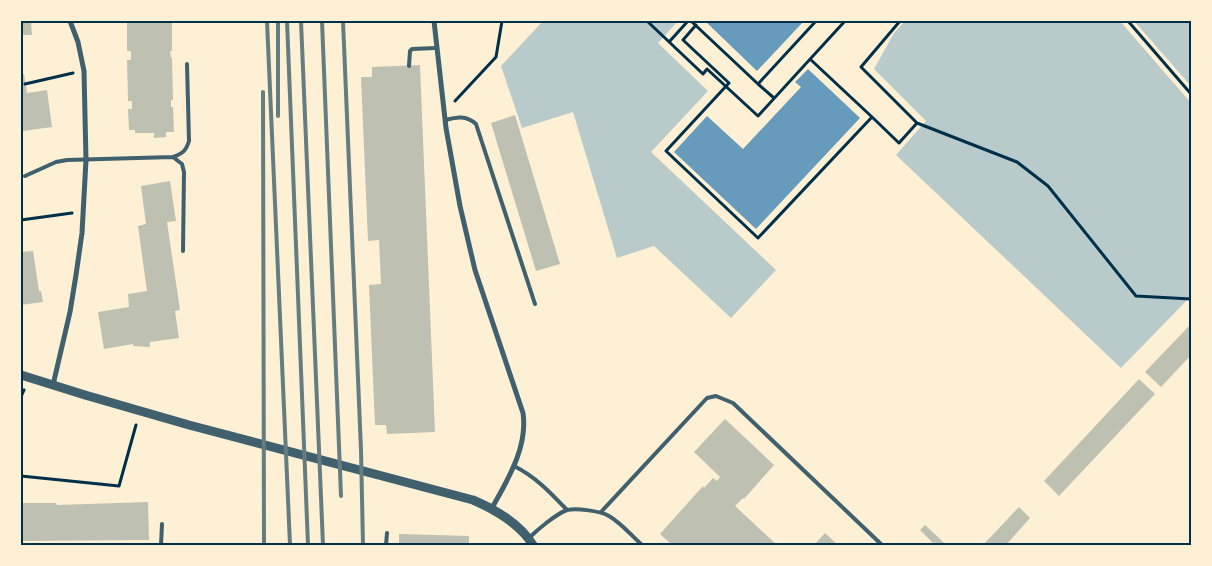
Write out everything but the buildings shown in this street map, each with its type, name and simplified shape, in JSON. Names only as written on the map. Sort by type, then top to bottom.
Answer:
[{"type":"street","points":[[53,385],[70,312],[82,233],[86,160],[84,71],[78,42],[70,21]]},
{"type":"street","points":[[434,21],[445,120],[460,206],[475,270],[523,413],[523,435],[514,466],[492,508]]},
{"type":"street","points":[[21,375],[188,425],[473,500],[492,508],[509,520],[531,541]]},
{"type":"lane","points":[[409,66],[410,51],[412,49],[436,48]]},
{"type":"lane","points":[[25,176],[56,162],[173,157],[181,154],[189,142],[187,64]]},
{"type":"lane","points":[[445,120],[462,116],[471,119],[481,132],[534,304]]},
{"type":"lane","points":[[173,157],[182,164],[184,172],[183,251]]},
{"type":"lane","points":[[600,512],[707,398],[716,396],[733,403],[882,545]]},
{"type":"lane","points":[[514,466],[529,474],[567,510]]},
{"type":"lane","points":[[531,541],[544,524],[567,510],[600,512],[612,518],[642,545]]},
{"type":"lane","points":[[161,545],[162,524]]},
{"type":"lane","points":[[386,545],[387,533]]},
{"type":"path","points":[[455,102],[496,57],[502,21]]},
{"type":"path","points":[[647,21],[703,74],[707,69],[758,116],[845,21]]},
{"type":"path","points":[[669,42],[690,21],[774,98]]},
{"type":"path","points":[[758,84],[816,21]]},
{"type":"path","points":[[900,21],[861,67],[917,123],[1017,162],[1048,186],[1136,296],[1191,299]]},
{"type":"path","points":[[1128,21],[1191,94]]},
{"type":"path","points":[[696,26],[683,40],[729,83],[666,151],[758,238],[872,117]]},
{"type":"path","points":[[810,59],[899,143],[917,123]]},
{"type":"path","points":[[25,84],[84,71]]},
{"type":"path","points":[[21,220],[66,213],[82,214]]},
{"type":"path","points":[[21,476],[119,486],[134,429]]},
{"type":"shaded area","points":[[543,21],[678,21],[658,43],[708,91],[651,152],[776,270],[731,318],[654,246],[617,258],[573,112],[522,128],[501,66]]},
{"type":"shaded area","points":[[905,21],[1120,21],[1191,103],[1191,296],[1121,368],[896,155],[926,121],[874,69],[894,33]]},
{"type":"shaded area","points":[[1134,21],[1191,21],[1191,86]]},
{"type":"water","points":[[705,21],[804,21],[757,71]]},
{"type":"water","points":[[808,69],[860,118],[756,229],[674,152],[707,116],[743,149],[801,87],[795,82]]},
{"type":"railway","points":[[267,21],[290,545]]},
{"type":"railway","points":[[278,21],[278,116]]},
{"type":"railway","points":[[287,21],[308,545]]},
{"type":"railway","points":[[301,21],[323,545]]},
{"type":"railway","points":[[322,21],[341,496]]},
{"type":"railway","points":[[343,21],[361,450],[363,545]]},
{"type":"railway","points":[[263,92],[264,545]]}]
